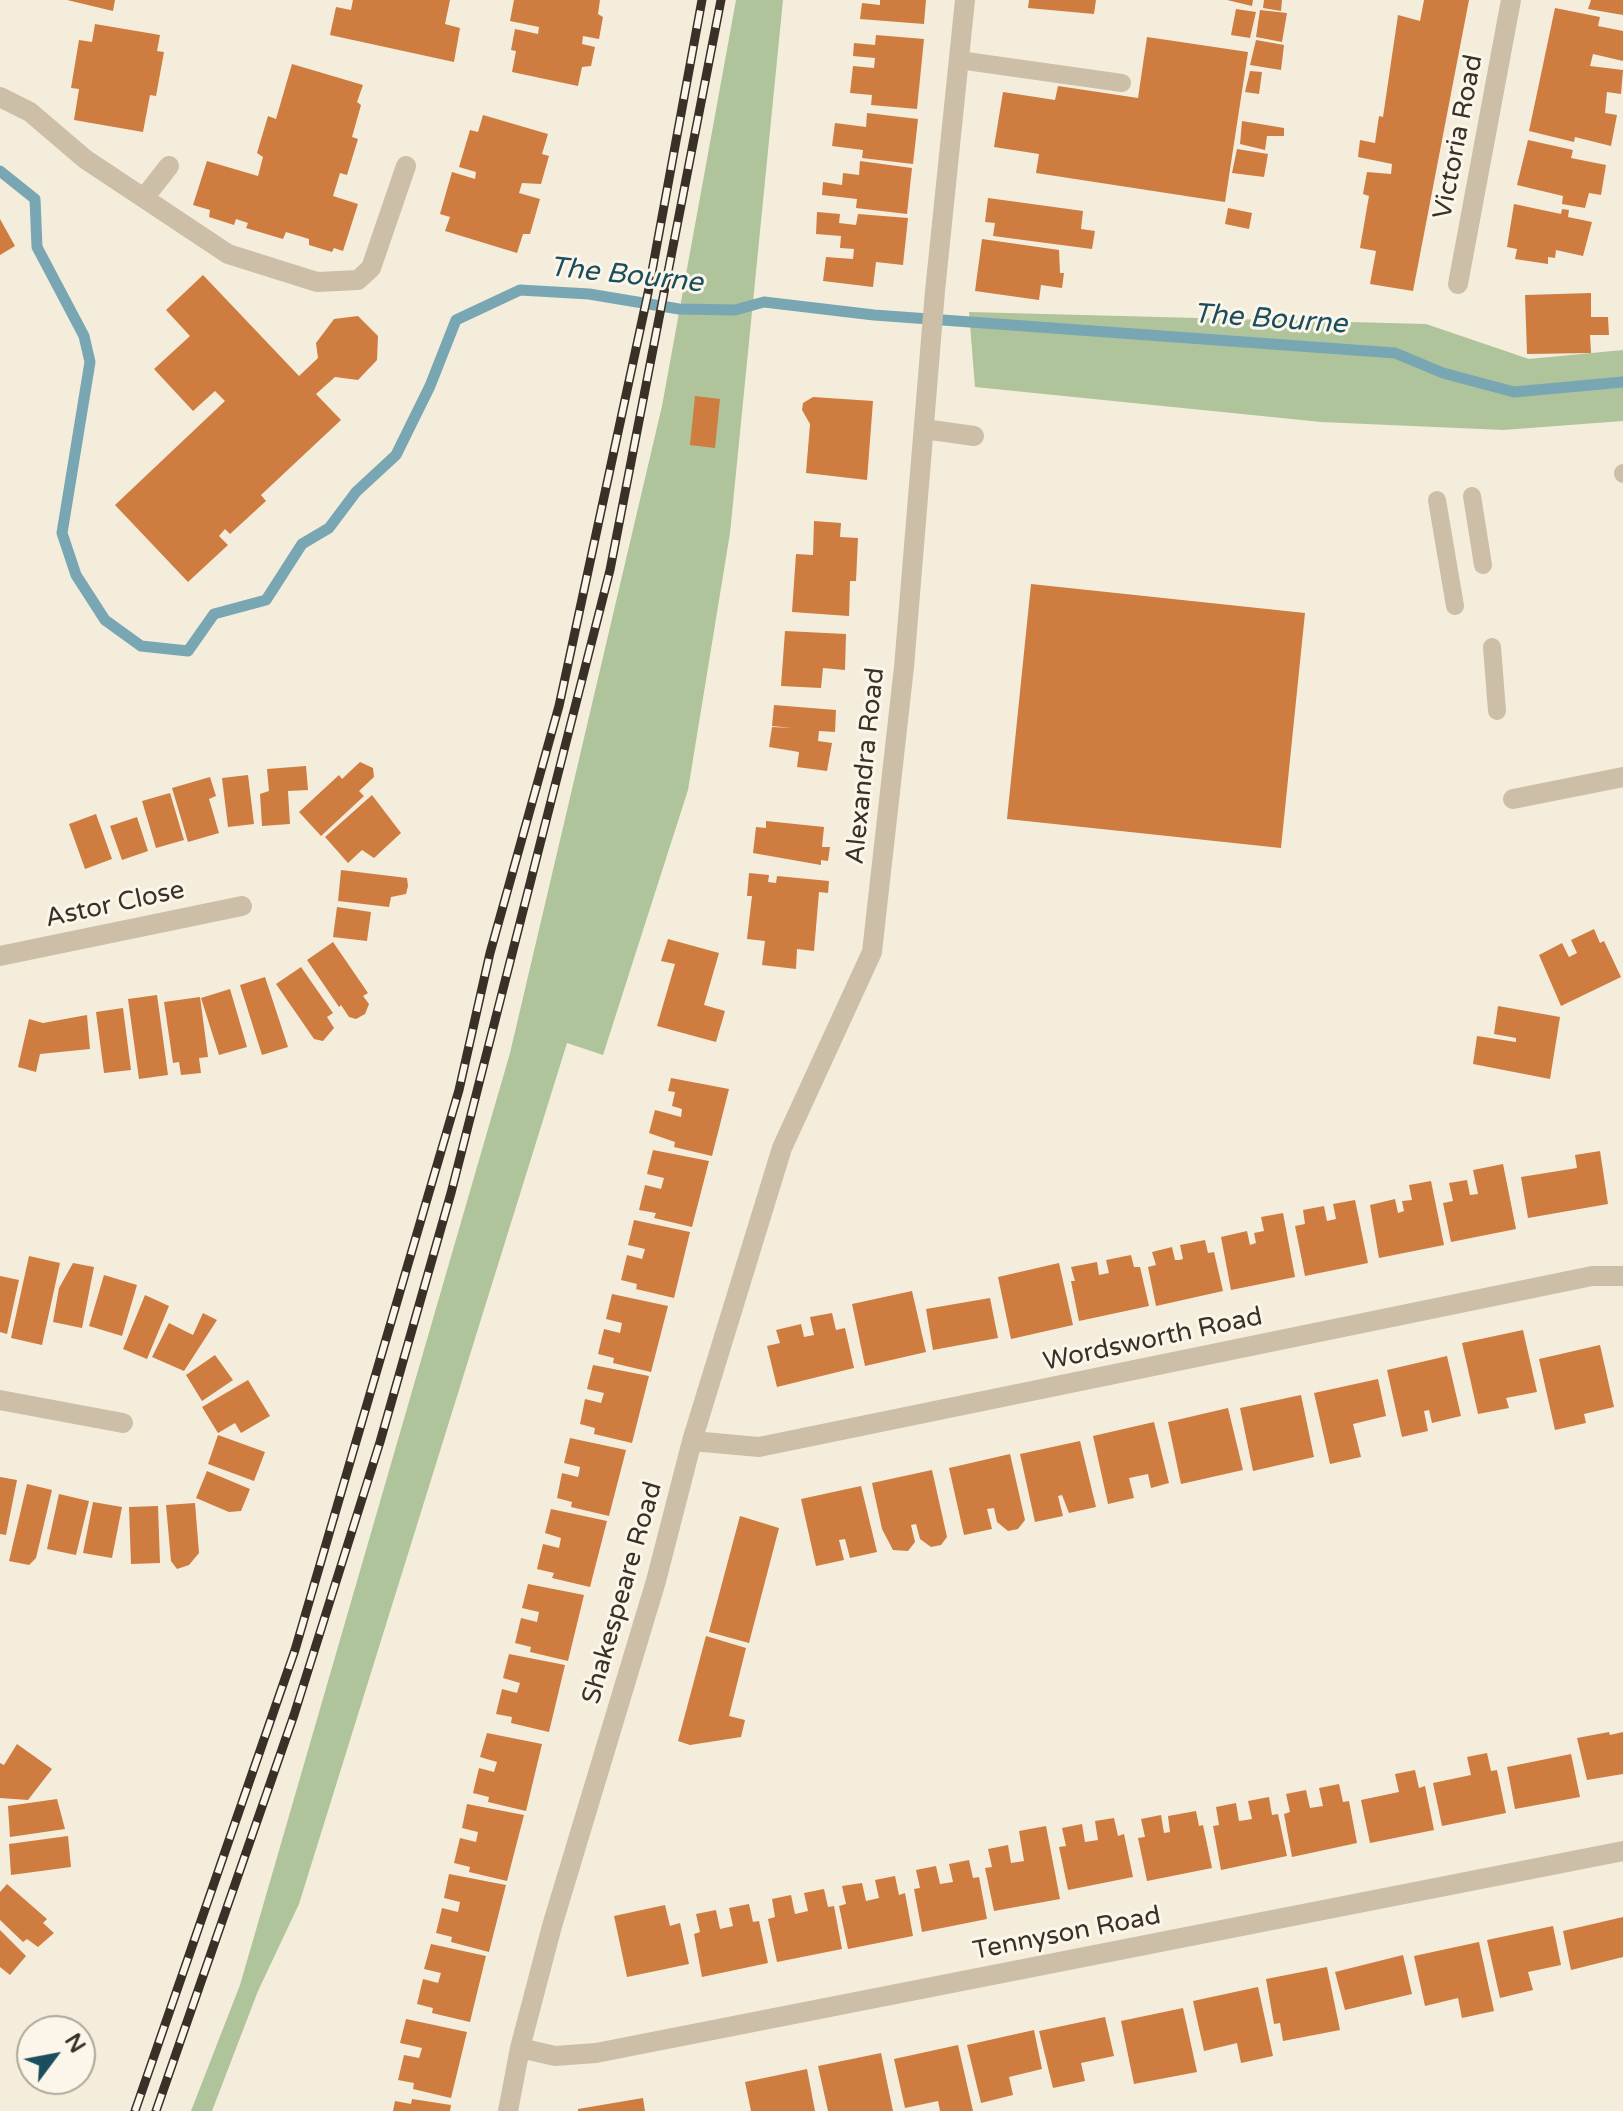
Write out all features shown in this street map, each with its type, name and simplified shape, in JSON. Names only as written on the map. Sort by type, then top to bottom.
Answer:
[{"type":"street","name":"Alexandra Road","points":[[806,1095],[872,952],[965,0]]},
{"type":"street","name":"Victoria Road","points":[[1458,284],[1511,0]]},
{"type":"street","points":[[0,97],[30,112],[85,159],[228,254],[317,282],[358,280],[371,268],[406,166]]},
{"type":"street","points":[[144,198],[169,166]]},
{"type":"street","points":[[924,429],[974,436]]},
{"type":"street","points":[[1513,799],[1623,777]]},
{"type":"street","name":"Astor Close","points":[[0,956],[242,906]]},
{"type":"street","name":"Shakespeare Road","points":[[508,2111],[520,2048],[552,1926],[656,1581],[692,1441],[782,1148],[806,1095]]},
{"type":"street","name":"Wordsworth Road","points":[[692,1441],[759,1447],[1592,1276],[1623,1276]]},
{"type":"street","points":[[0,1400],[123,1423]]},
{"type":"street","name":"Tennyson Road","points":[[520,2048],[555,2056],[596,2053],[1623,1851]]},
{"type":"lane","points":[[959,60],[1122,83]]},
{"type":"lane","points":[[1472,496],[1483,565]]},
{"type":"lane","points":[[1437,500],[1455,606]]},
{"type":"lane","points":[[1492,647],[1497,711]]},
{"type":"green space","points":[[736,0],[783,0],[730,533],[688,790],[603,1055],[567,1043],[299,1904],[258,1991],[212,2111],[191,2111],[240,1985],[510,1053],[662,406]]},
{"type":"green space","points":[[969,312],[1426,324],[1529,359],[1623,350],[1623,421],[1503,430],[1321,422],[975,387]]},
{"type":"building","points":[[67,0],[115,0],[113,11]]},
{"type":"building","points":[[353,0],[450,0],[445,24],[460,28],[454,62],[330,35],[336,7],[351,10]]},
{"type":"building","points":[[514,0],[600,0],[598,14],[603,17],[599,39],[583,36],[582,44],[595,47],[591,66],[582,67],[578,86],[512,72],[516,51],[511,50],[515,29],[538,34],[539,27],[510,21]]},
{"type":"building","points":[[880,0],[926,0],[924,24],[860,19],[862,3],[880,5]]},
{"type":"building","points":[[1029,0],[1096,0],[1094,14],[1028,8]]},
{"type":"building","points":[[1227,0],[1253,0],[1252,6]]},
{"type":"building","points":[[1264,0],[1282,0],[1281,11],[1263,8]]},
{"type":"building","points":[[1424,0],[1469,0],[1413,291],[1370,284],[1376,251],[1360,248],[1369,196],[1363,194],[1367,172],[1391,174],[1392,164],[1358,157],[1360,140],[1375,143],[1379,116],[1383,117],[1398,15],[1420,21]]},
{"type":"building","points":[[1591,0],[1623,0],[1623,15],[1588,9]]},
{"type":"building","points":[[1555,8],[1600,17],[1598,26],[1623,31],[1623,61],[1593,54],[1590,66],[1623,70],[1621,94],[1607,92],[1605,113],[1617,115],[1611,146],[1575,137],[1574,142],[1529,131]]},
{"type":"building","points":[[1236,9],[1256,12],[1250,38],[1231,35]]},
{"type":"building","points":[[1260,10],[1287,13],[1282,42],[1256,37]]},
{"type":"building","points":[[95,24],[160,35],[157,51],[164,52],[156,96],[150,95],[143,132],[74,120],[79,89],[71,88],[79,40],[92,42]]},
{"type":"building","points":[[876,35],[924,39],[917,109],[871,105],[872,95],[850,93],[853,66],[874,68],[875,58],[853,56],[854,43],[875,45]]},
{"type":"building","points":[[1147,37],[1248,52],[1225,202],[1036,173],[1039,154],[994,147],[1003,92],[1055,100],[1058,86],[1138,98]]},
{"type":"building","points":[[1256,40],[1284,45],[1281,70],[1250,65]]},
{"type":"building","points":[[292,64],[363,85],[352,137],[358,139],[347,175],[340,173],[333,196],[358,204],[343,251],[334,248],[332,252],[309,245],[309,239],[286,232],[283,239],[246,228],[248,223],[236,219],[234,225],[209,217],[210,210],[193,205],[207,161],[258,176],[263,157],[257,153],[268,116],[276,119]]},
{"type":"building","points":[[1250,71],[1262,72],[1259,94],[1245,92]]},
{"type":"building","points":[[867,113],[918,119],[913,164],[862,158],[863,150],[832,146],[835,123],[866,127]]},
{"type":"building","points":[[483,115],[548,134],[542,154],[549,156],[541,184],[522,183],[519,193],[540,199],[530,234],[523,234],[517,253],[445,231],[450,217],[440,214],[452,172],[475,179],[476,172],[459,167],[470,130],[478,132]]},
{"type":"building","points":[[1242,121],[1284,128],[1284,136],[1267,136],[1265,150],[1240,144]]},
{"type":"building","points":[[1528,140],[1573,150],[1571,158],[1606,165],[1601,195],[1589,193],[1585,208],[1562,204],[1563,196],[1517,185]]},
{"type":"building","points":[[1237,149],[1268,154],[1264,177],[1232,173]]},
{"type":"building","points":[[860,161],[912,168],[907,214],[856,208],[857,199],[822,195],[823,182],[842,185],[843,173],[859,175]]},
{"type":"building","points":[[988,198],[1083,211],[1081,229],[1095,231],[1092,249],[993,236],[995,223],[985,222]]},
{"type":"building","points":[[1514,204],[1561,214],[1562,209],[1569,210],[1568,217],[1592,222],[1583,256],[1556,250],[1555,258],[1548,257],[1548,264],[1515,259],[1517,249],[1507,247]]},
{"type":"building","points":[[1228,208],[1252,213],[1249,229],[1225,224]]},
{"type":"building","points":[[817,212],[840,214],[839,223],[856,225],[858,214],[908,218],[903,265],[876,262],[873,287],[823,281],[826,257],[853,259],[854,249],[840,248],[841,236],[816,234]]},
{"type":"building","points":[[0,219],[15,246],[0,255]]},
{"type":"building","points":[[982,239],[1059,250],[1060,273],[1064,273],[1062,288],[1041,285],[1039,300],[975,291]]},
{"type":"building","points":[[203,275],[299,376],[318,358],[316,343],[334,319],[358,316],[378,336],[377,360],[358,380],[335,377],[316,394],[341,420],[261,495],[266,501],[230,534],[225,529],[219,536],[228,545],[188,582],[115,505],[225,401],[215,391],[193,411],[154,369],[190,336],[166,310]]},
{"type":"building","points":[[1591,293],[1591,317],[1608,317],[1609,335],[1590,335],[1591,353],[1527,354],[1525,295]]},
{"type":"building","points":[[695,396],[720,399],[715,448],[690,445]]},
{"type":"building","points":[[813,397],[873,401],[867,480],[806,473],[810,424],[802,410],[803,403]]},
{"type":"building","points":[[814,521],[841,523],[840,537],[858,538],[856,581],[850,581],[849,616],[792,612],[796,554],[813,555]]},
{"type":"building","points":[[1031,584],[1305,613],[1281,848],[1007,819]]},
{"type":"building","points":[[785,631],[846,634],[845,670],[823,668],[821,688],[781,686]]},
{"type":"building","points":[[774,705],[836,710],[835,732],[819,731],[818,741],[832,743],[827,771],[797,767],[799,752],[769,747],[772,727],[792,728],[772,726]]},
{"type":"building","points":[[360,762],[373,768],[374,777],[359,791],[364,796],[321,836],[299,812],[339,775],[342,779]]},
{"type":"building","points":[[306,766],[308,790],[288,791],[290,824],[262,826],[260,794],[269,791],[267,769]]},
{"type":"building","points":[[248,775],[254,824],[228,827],[222,778]]},
{"type":"building","points":[[210,777],[216,796],[209,799],[219,833],[188,842],[172,788]]},
{"type":"building","points":[[170,793],[184,840],[156,848],[142,801]]},
{"type":"building","points":[[372,795],[401,833],[374,858],[362,850],[348,863],[325,837]]},
{"type":"building","points":[[96,814],[112,859],[85,869],[69,824]]},
{"type":"building","points":[[137,817],[148,851],[122,860],[110,826]]},
{"type":"building","points":[[766,821],[824,827],[822,847],[830,847],[828,861],[821,860],[821,865],[753,853],[756,827],[766,828]]},
{"type":"building","points":[[341,870],[407,878],[406,894],[391,897],[389,907],[338,901]]},
{"type":"building","points":[[749,873],[769,875],[768,882],[776,883],[777,876],[829,881],[828,893],[819,892],[814,951],[797,949],[796,969],[762,965],[765,941],[747,939],[752,896],[747,896]]},
{"type":"building","points":[[337,907],[371,912],[367,941],[333,937]]},
{"type":"building","points":[[1594,929],[1600,943],[1604,941],[1621,977],[1561,1006],[1539,955],[1562,943],[1569,957],[1577,953],[1571,940]]},
{"type":"building","points":[[668,939],[719,953],[704,1005],[725,1011],[716,1042],[657,1026],[675,964],[661,961]]},
{"type":"building","points":[[333,942],[368,993],[363,996],[369,1004],[365,1014],[356,1019],[349,1017],[341,1005],[339,1007],[307,960]]},
{"type":"building","points":[[301,967],[333,1013],[327,1017],[334,1028],[323,1041],[314,1039],[276,984]]},
{"type":"building","points":[[265,977],[288,1047],[262,1055],[240,985]]},
{"type":"building","points":[[230,989],[247,1047],[219,1055],[201,998]]},
{"type":"building","points":[[157,995],[168,1075],[139,1079],[128,999]]},
{"type":"building","points":[[200,997],[208,1057],[199,1058],[201,1073],[181,1075],[179,1062],[173,1063],[164,1002]]},
{"type":"building","points":[[1498,1006],[1560,1017],[1550,1079],[1473,1064],[1477,1036],[1516,1042],[1516,1038],[1494,1034]]},
{"type":"building","points":[[123,1008],[131,1070],[104,1073],[96,1012]]},
{"type":"building","points":[[87,1015],[90,1049],[40,1054],[36,1072],[18,1067],[29,1019],[43,1023]]},
{"type":"building","points":[[671,1078],[729,1089],[712,1156],[674,1147],[675,1142],[649,1133],[655,1110],[681,1117],[682,1109],[672,1106],[675,1092],[668,1091]]},
{"type":"building","points":[[653,1150],[709,1161],[692,1227],[654,1218],[656,1213],[639,1210],[645,1185],[661,1189],[664,1178],[647,1174]]},
{"type":"building","points":[[1600,1151],[1608,1204],[1528,1218],[1521,1177],[1577,1168],[1575,1155]]},
{"type":"building","points":[[1503,1164],[1516,1229],[1451,1242],[1443,1203],[1453,1201],[1449,1183],[1467,1180],[1470,1195],[1478,1194],[1473,1170]]},
{"type":"building","points":[[1431,1181],[1444,1245],[1379,1258],[1370,1205],[1395,1199],[1398,1213],[1404,1211],[1402,1201],[1412,1200],[1409,1185]]},
{"type":"building","points":[[1355,1200],[1368,1263],[1305,1276],[1295,1226],[1305,1224],[1303,1210],[1324,1206],[1327,1221],[1336,1219],[1333,1204]]},
{"type":"building","points":[[1283,1213],[1295,1277],[1231,1290],[1221,1237],[1247,1231],[1250,1245],[1256,1243],[1254,1233],[1264,1231],[1261,1217]]},
{"type":"building","points":[[634,1220],[690,1232],[674,1298],[636,1289],[637,1284],[621,1280],[627,1255],[642,1259],[645,1249],[628,1245]]},
{"type":"building","points":[[1205,1240],[1208,1253],[1214,1252],[1223,1291],[1156,1306],[1148,1267],[1156,1265],[1152,1252],[1172,1247],[1175,1260],[1179,1260],[1183,1259],[1180,1245]]},
{"type":"building","points":[[1131,1255],[1134,1267],[1140,1267],[1149,1306],[1079,1321],[1071,1267],[1097,1262],[1099,1275],[1109,1273],[1106,1260]]},
{"type":"building","points":[[29,1256],[60,1263],[42,1345],[11,1338]]},
{"type":"building","points":[[73,1263],[94,1267],[82,1328],[53,1322],[59,1288]]},
{"type":"building","points":[[1059,1263],[1073,1325],[1011,1339],[998,1277]]},
{"type":"building","points":[[104,1275],[137,1285],[122,1336],[89,1326]]},
{"type":"building","points":[[0,1276],[19,1280],[7,1334],[0,1332]]},
{"type":"building","points":[[912,1291],[926,1352],[865,1366],[852,1304]]},
{"type":"building","points":[[612,1294],[668,1306],[651,1372],[613,1363],[614,1358],[598,1354],[604,1329],[620,1333],[622,1323],[606,1319]]},
{"type":"building","points":[[145,1295],[169,1306],[147,1359],[123,1349]]},
{"type":"building","points":[[990,1298],[998,1338],[933,1350],[926,1309]]},
{"type":"building","points":[[203,1313],[217,1320],[184,1371],[152,1357],[169,1323],[193,1335]]},
{"type":"building","points":[[832,1313],[836,1330],[845,1328],[854,1368],[777,1387],[767,1346],[780,1343],[776,1330],[801,1324],[804,1337],[814,1335],[810,1317]]},
{"type":"building","points":[[1523,1330],[1537,1392],[1506,1398],[1509,1408],[1478,1414],[1462,1343]]},
{"type":"building","points":[[1600,1345],[1614,1407],[1584,1414],[1586,1423],[1555,1430],[1539,1359]]},
{"type":"building","points":[[215,1355],[233,1380],[202,1401],[186,1375]]},
{"type":"building","points":[[1447,1356],[1461,1416],[1432,1423],[1429,1410],[1424,1411],[1428,1431],[1402,1437],[1387,1370]]},
{"type":"building","points":[[593,1365],[649,1376],[632,1443],[594,1434],[595,1428],[580,1424],[585,1399],[601,1403],[604,1393],[587,1389]]},
{"type":"building","points":[[1378,1379],[1386,1416],[1353,1424],[1361,1457],[1330,1464],[1314,1393]]},
{"type":"building","points":[[248,1380],[270,1416],[241,1433],[235,1423],[218,1433],[202,1407]]},
{"type":"building","points":[[1301,1395],[1314,1457],[1253,1471],[1240,1408]]},
{"type":"building","points":[[1228,1408],[1243,1470],[1181,1484],[1168,1422]]},
{"type":"building","points":[[1154,1422],[1169,1483],[1151,1488],[1148,1474],[1129,1478],[1134,1498],[1108,1504],[1093,1436]]},
{"type":"building","points":[[218,1435],[265,1452],[254,1481],[208,1464]]},
{"type":"building","points":[[570,1438],[626,1450],[609,1516],[571,1507],[572,1502],[557,1498],[562,1473],[578,1477],[579,1473],[580,1467],[564,1463]]},
{"type":"building","points":[[1080,1441],[1096,1507],[1069,1513],[1062,1495],[1058,1496],[1063,1516],[1035,1522],[1020,1454]]},
{"type":"building","points":[[1010,1454],[1025,1520],[1018,1529],[1008,1531],[997,1522],[994,1508],[987,1509],[992,1529],[964,1535],[949,1468]]},
{"type":"building","points":[[932,1470],[947,1537],[941,1545],[931,1547],[920,1539],[916,1524],[911,1525],[915,1542],[908,1551],[893,1550],[882,1529],[872,1483]]},
{"type":"building","points":[[207,1471],[250,1489],[241,1511],[229,1512],[196,1498]]},
{"type":"building","points":[[0,1477],[17,1480],[6,1535],[0,1534]]},
{"type":"building","points":[[27,1484],[52,1490],[36,1558],[29,1565],[9,1561]]},
{"type":"building","points":[[861,1486],[877,1552],[850,1558],[845,1539],[839,1540],[844,1560],[816,1566],[801,1499]]},
{"type":"building","points":[[59,1494],[89,1501],[76,1555],[47,1549]]},
{"type":"building","points":[[93,1502],[122,1507],[112,1558],[83,1553]]},
{"type":"building","points":[[195,1503],[199,1553],[189,1565],[177,1569],[171,1561],[166,1505]]},
{"type":"building","points":[[158,1506],[160,1563],[131,1564],[129,1507]]},
{"type":"building","points":[[551,1509],[607,1521],[590,1587],[552,1578],[554,1573],[537,1569],[543,1544],[559,1548],[561,1538],[545,1533]]},
{"type":"building","points":[[740,1516],[779,1528],[749,1643],[709,1632]]},
{"type":"building","points":[[528,1584],[584,1595],[568,1661],[530,1652],[531,1647],[515,1643],[521,1618],[537,1622],[539,1612],[522,1608]]},
{"type":"building","points":[[706,1636],[746,1648],[729,1716],[745,1720],[741,1737],[690,1745],[678,1741]]},
{"type":"building","points":[[509,1654],[565,1665],[549,1732],[511,1723],[512,1717],[496,1714],[502,1689],[517,1693],[520,1683],[503,1678]]},
{"type":"building","points":[[1609,1732],[1610,1735],[1623,1732],[1623,1774],[1587,1780],[1577,1738]]},
{"type":"building","points":[[487,1733],[542,1744],[526,1811],[488,1802],[489,1797],[473,1793],[479,1768],[494,1772],[497,1762],[480,1757]]},
{"type":"building","points":[[17,1744],[52,1769],[28,1800],[0,1798],[0,1763],[4,1765]]},
{"type":"building","points":[[1487,1753],[1491,1771],[1497,1770],[1506,1813],[1442,1826],[1433,1783],[1471,1775],[1467,1757]]},
{"type":"building","points":[[1571,1754],[1580,1797],[1515,1809],[1507,1767]]},
{"type":"building","points":[[1415,1770],[1419,1788],[1425,1786],[1434,1830],[1370,1843],[1361,1800],[1399,1792],[1395,1774]]},
{"type":"building","points":[[1339,1784],[1343,1802],[1349,1801],[1357,1843],[1292,1857],[1284,1814],[1290,1812],[1286,1794],[1306,1790],[1310,1808],[1323,1806],[1319,1788]]},
{"type":"building","points":[[1269,1797],[1272,1815],[1278,1814],[1287,1856],[1221,1870],[1213,1826],[1219,1825],[1216,1807],[1236,1803],[1239,1821],[1252,1819],[1248,1801]]},
{"type":"building","points":[[57,1799],[65,1829],[10,1837],[8,1806]]},
{"type":"building","points":[[467,1804],[524,1815],[507,1881],[469,1872],[470,1867],[454,1863],[460,1838],[476,1842],[478,1832],[462,1828]]},
{"type":"building","points":[[1196,1811],[1199,1826],[1203,1825],[1212,1868],[1147,1881],[1138,1838],[1145,1837],[1141,1819],[1161,1815],[1164,1833],[1170,1832],[1168,1816]]},
{"type":"building","points":[[1114,1818],[1118,1836],[1124,1834],[1133,1877],[1068,1890],[1059,1847],[1066,1846],[1062,1828],[1082,1824],[1085,1842],[1098,1840],[1095,1821]]},
{"type":"building","points":[[1046,1826],[1060,1899],[994,1911],[985,1868],[992,1867],[988,1849],[1008,1845],[1011,1863],[1024,1861],[1019,1831]]},
{"type":"building","points":[[68,1836],[71,1867],[11,1875],[9,1844]]},
{"type":"building","points":[[969,1860],[973,1878],[979,1877],[987,1919],[922,1932],[914,1889],[920,1888],[916,1870],[936,1866],[940,1884],[953,1882],[949,1864]]},
{"type":"building","points":[[449,1874],[506,1885],[489,1952],[451,1942],[452,1937],[436,1933],[442,1908],[458,1912],[460,1902],[444,1898]]},
{"type":"building","points":[[895,1876],[899,1895],[905,1893],[913,1936],[848,1949],[839,1906],[846,1904],[842,1886],[862,1883],[866,1901],[879,1898],[875,1880]]},
{"type":"building","points":[[7,1884],[47,1919],[43,1923],[54,1933],[38,1947],[27,1939],[23,1942],[0,1920],[0,1892]]},
{"type":"building","points":[[824,1889],[828,1907],[834,1906],[842,1949],[777,1962],[768,1919],[775,1917],[772,1899],[791,1895],[795,1914],[808,1911],[804,1893]]},
{"type":"building","points":[[749,1904],[753,1922],[759,1921],[768,1963],[702,1977],[694,1934],[700,1932],[696,1914],[716,1910],[720,1929],[733,1926],[729,1908]]},
{"type":"building","points":[[665,1905],[670,1926],[680,1923],[689,1964],[627,1977],[614,1916]]},
{"type":"building","points":[[1623,1917],[1623,1957],[1571,1970],[1563,1931]]},
{"type":"building","points":[[1553,1926],[1561,1965],[1528,1972],[1533,1990],[1500,1998],[1487,1940]]},
{"type":"building","points":[[0,1930],[26,1956],[10,1975],[0,1967]]},
{"type":"building","points":[[1479,1942],[1494,2011],[1462,2018],[1458,1998],[1425,2006],[1414,1956]]},
{"type":"building","points":[[431,1944],[486,1956],[470,2022],[432,2013],[433,2008],[417,2004],[423,1979],[438,1983],[441,1973],[424,1969]]},
{"type":"building","points":[[1403,1955],[1412,1994],[1345,2010],[1335,1972]]},
{"type":"building","points":[[1327,1967],[1340,2030],[1283,2041],[1280,2023],[1274,2024],[1266,1979]]},
{"type":"building","points":[[1258,1987],[1273,2056],[1241,2063],[1237,2043],[1204,2051],[1193,2001]]},
{"type":"building","points":[[1183,2008],[1197,2072],[1134,2084],[1121,2021]]},
{"type":"building","points":[[1105,2017],[1114,2056],[1081,2063],[1085,2081],[1053,2088],[1039,2031]]},
{"type":"building","points":[[406,2019],[467,2032],[451,2098],[413,2089],[414,2083],[398,2080],[404,2055],[419,2058],[422,2048],[400,2043]]},
{"type":"building","points":[[1034,2030],[1042,2069],[1009,2077],[1013,2095],[981,2103],[967,2045]]},
{"type":"building","points":[[958,2045],[973,2111],[940,2111],[938,2101],[905,2108],[894,2059]]},
{"type":"building","points":[[881,2053],[893,2111],[828,2111],[818,2066]]},
{"type":"building","points":[[807,2069],[815,2111],[751,2111],[745,2082]]},
{"type":"building","points":[[643,2098],[645,2111],[578,2111],[578,2109]]},
{"type":"building","points":[[412,2099],[451,2105],[450,2111],[393,2111],[395,2101],[411,2104]]},
{"type":"waterway","name":"The Bourne","points":[[0,171],[35,199],[37,247],[84,336],[90,362],[62,533],[76,575],[105,620],[141,646],[188,651],[214,614],[266,600],[302,544],[329,528],[356,492],[396,455],[430,386],[456,320],[520,290],[589,294],[679,309],[735,310],[764,302],[874,315],[1395,353],[1443,373],[1514,392],[1623,382]]},
{"type":"railway","points":[[135,2111],[295,1650],[459,1090],[490,953],[559,706],[648,293],[702,0]]},
{"type":"railway","points":[[156,2111],[294,1715],[380,1442],[451,1193],[610,570],[721,0]]}]
